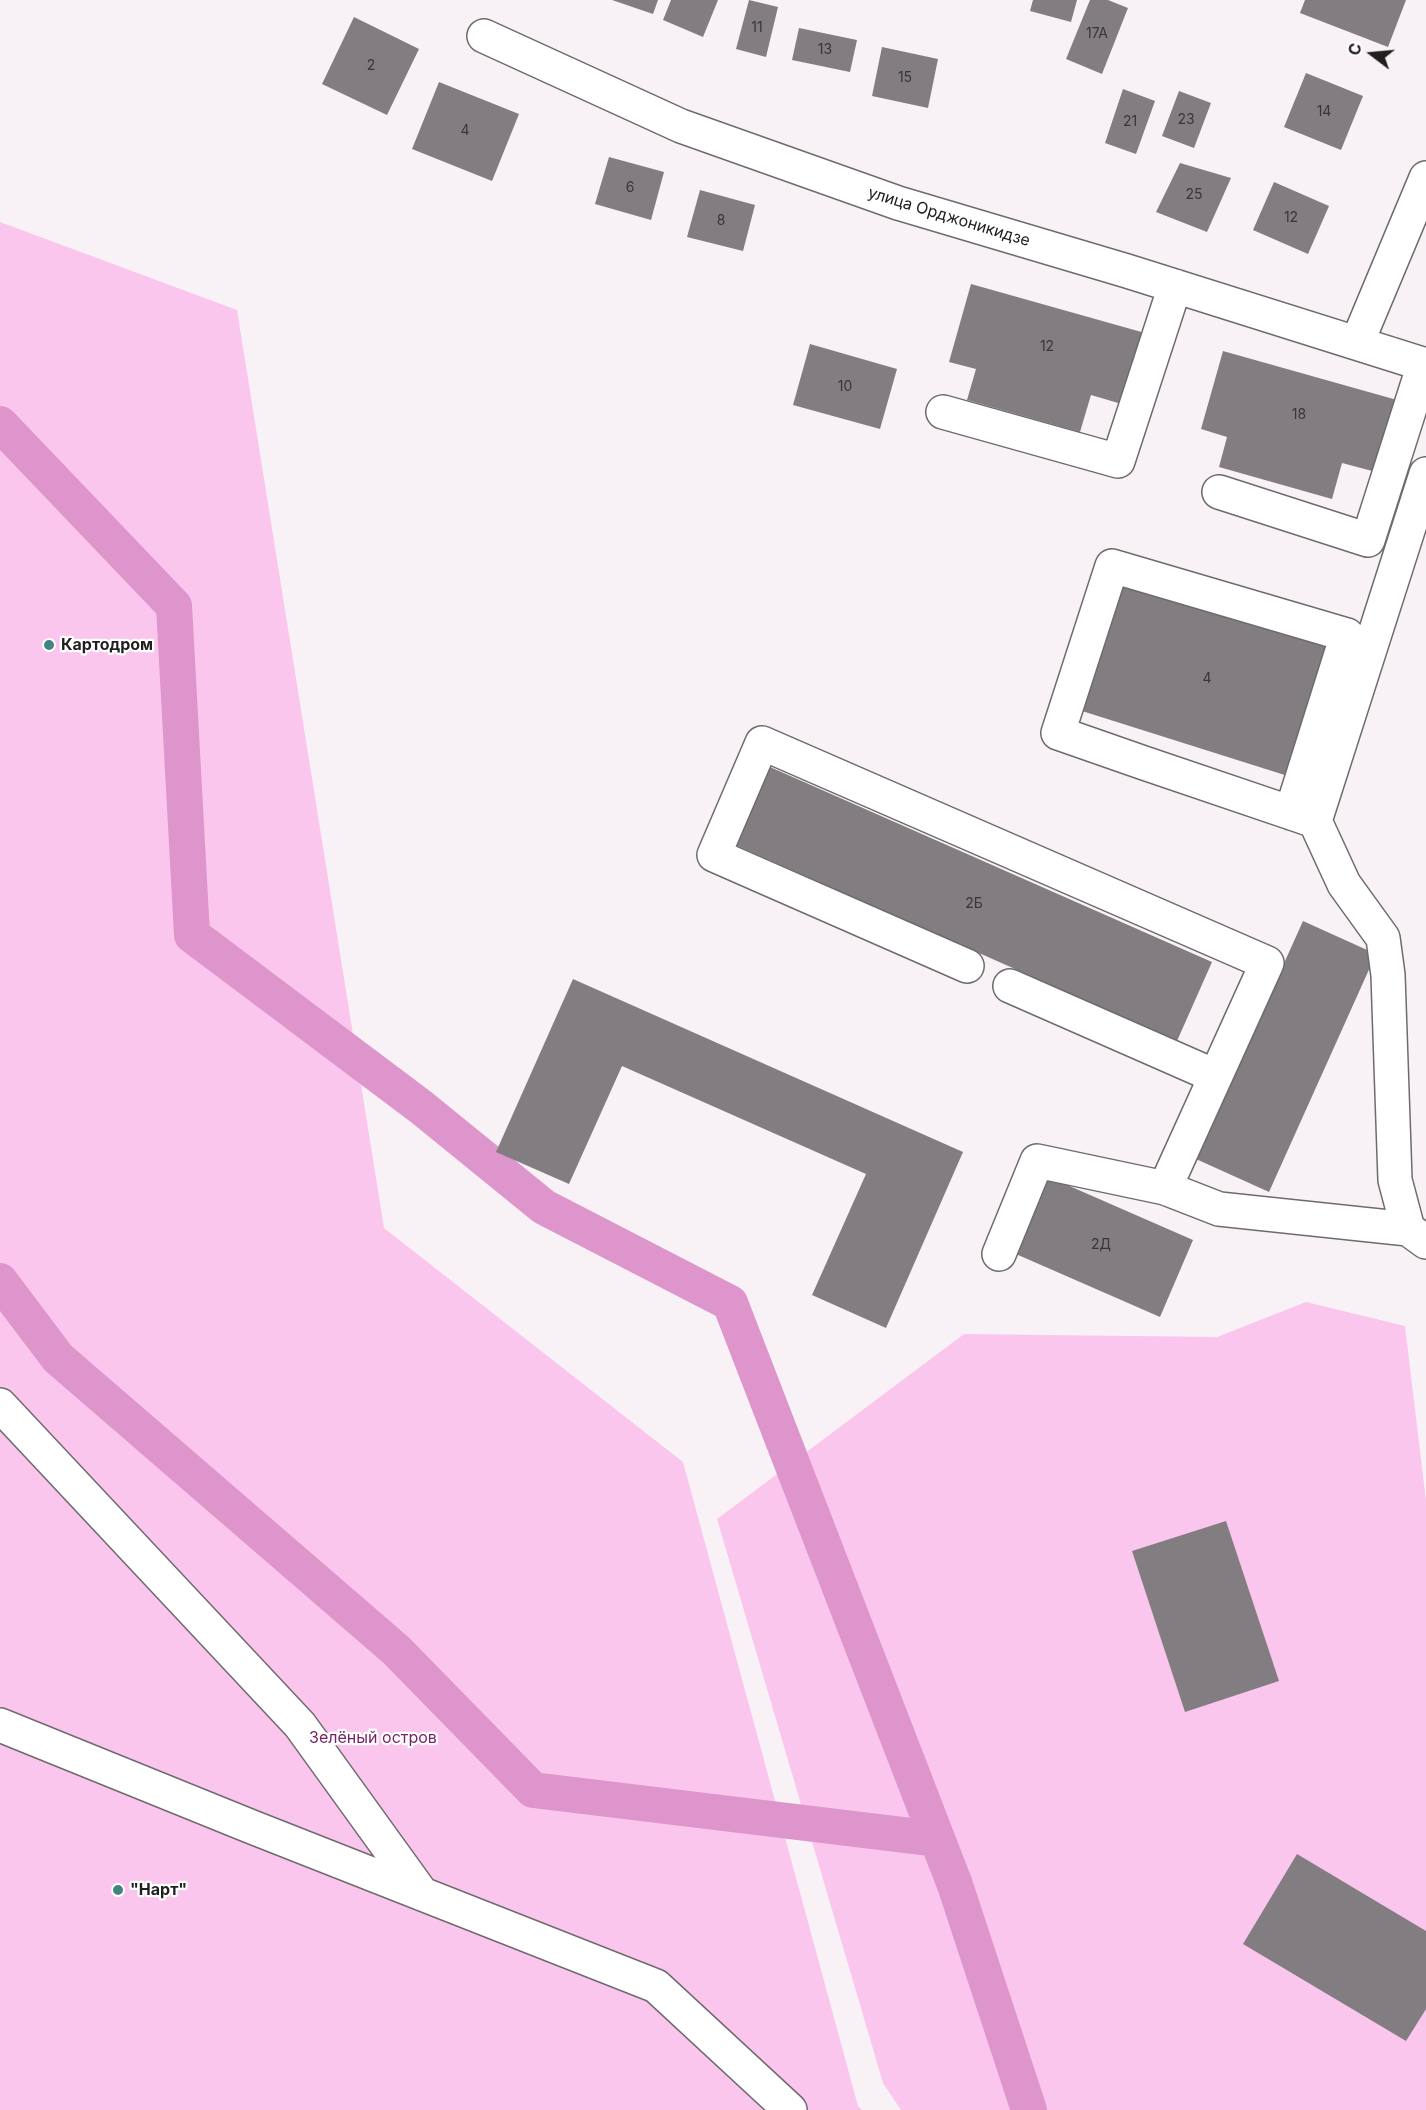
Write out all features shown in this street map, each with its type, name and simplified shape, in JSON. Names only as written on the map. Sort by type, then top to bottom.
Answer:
[{"type":"street","name":"улица Орджоникидзе","points":[[484,36],[681,126],[898,203],[1175,286],[1425,365]]},
{"type":"street","points":[[1357,342],[1426,178]]},
{"type":"street","points":[[943,412],[1118,461],[1175,286]]},
{"type":"street","points":[[1219,492],[1368,540],[1425,365]]},
{"type":"street","points":[[1303,817],[1362,670],[1426,474]]},
{"type":"street","points":[[999,1254],[1037,1161],[1165,1188],[1219,1209],[1417,1235],[1395,1180],[1388,975],[1383,938],[1344,884],[1303,817],[1058,733],[1112,566],[1347,634],[1303,817]]},
{"type":"street","points":[[967,966],[714,855],[762,743],[1267,963],[1165,1188]]},
{"type":"street","points":[[1010,986],[1215,1076]]},
{"type":"street","points":[[0,1406],[300,1725],[422,1894]]},
{"type":"street","points":[[0,1725],[656,1986],[790,2110]]},
{"type":"green space","name":"Зелёный остров","points":[[0,222],[237,310],[384,1228],[683,1462],[858,2106],[862,2110],[0,2110]]},
{"type":"green space","points":[[1306,1302],[1405,1326],[1426,1501],[1426,2110],[901,2110],[883,2083],[717,1519],[964,1334],[1217,1337]]},
{"type":"building","points":[[612,0],[658,0],[653,14]]},
{"type":"building","points":[[671,0],[718,0],[703,37],[663,20]]},
{"type":"building","points":[[749,0],[778,7],[766,57],[736,49]]},
{"type":"building","points":[[1033,0],[1077,0],[1071,22],[1030,11]]},
{"type":"building","points":[[1090,0],[1108,0],[1128,8],[1102,74],[1066,59]]},
{"type":"building","points":[[1305,0],[1406,0],[1388,47],[1300,13]]},
{"type":"building","points":[[354,17],[419,49],[387,115],[322,84]]},
{"type":"building","points":[[799,28],[857,40],[850,72],[792,60]]},
{"type":"building","points":[[882,47],[938,59],[928,108],[872,96]]},
{"type":"building","points":[[1306,73],[1363,96],[1341,150],[1284,127]]},
{"type":"building","points":[[439,82],[519,114],[492,181],[412,149]]},
{"type":"building","points":[[1123,89],[1155,101],[1136,154],[1105,143]]},
{"type":"building","points":[[1179,91],[1211,103],[1194,148],[1162,136]]},
{"type":"building","points":[[609,157],[664,172],[651,220],[595,204]]},
{"type":"building","points":[[1180,163],[1231,178],[1207,232],[1156,212]]},
{"type":"building","points":[[1274,182],[1329,206],[1308,254],[1253,230]]},
{"type":"building","points":[[700,190],[755,205],[743,251],[687,237]]},
{"type":"building","points":[[971,284],[1145,333],[1125,405],[1091,395],[1080,432],[967,400],[976,369],[949,362]]},
{"type":"building","points":[[810,344],[897,369],[880,429],[793,405]]},
{"type":"building","points":[[1223,351],[1397,400],[1376,472],[1342,463],[1332,499],[1219,467],[1227,437],[1201,429]]},
{"type":"building","points":[[1124,580],[1332,646],[1291,777],[1082,711]]},
{"type":"building","points":[[770,767],[1212,962],[1177,1041],[736,845]]},
{"type":"building","points":[[1303,921],[1376,954],[1269,1192],[1196,1159]]},
{"type":"building","points":[[573,979],[963,1152],[886,1328],[812,1295],[866,1174],[622,1066],[569,1184],[496,1152]]},
{"type":"building","points":[[1042,1174],[1193,1240],[1160,1317],[1009,1251]]},
{"type":"building","points":[[1226,1521],[1279,1681],[1185,1712],[1132,1551]]},
{"type":"building","points":[[1297,1854],[1426,1931],[1426,2009],[1406,2041],[1243,1944]]},
{"type":"waterway","points":[[0,424],[174,606],[192,935],[421,1107],[544,1207],[730,1303],[955,1885],[1029,2110]]},
{"type":"waterway","points":[[0,1281],[58,1358],[396,1650],[533,1790],[937,1839]]},
{"type":"place","name":"Картодром","points":[[49,645]]},
{"type":"place","name":"\"Нарт\"","points":[[118,1890]]}]
